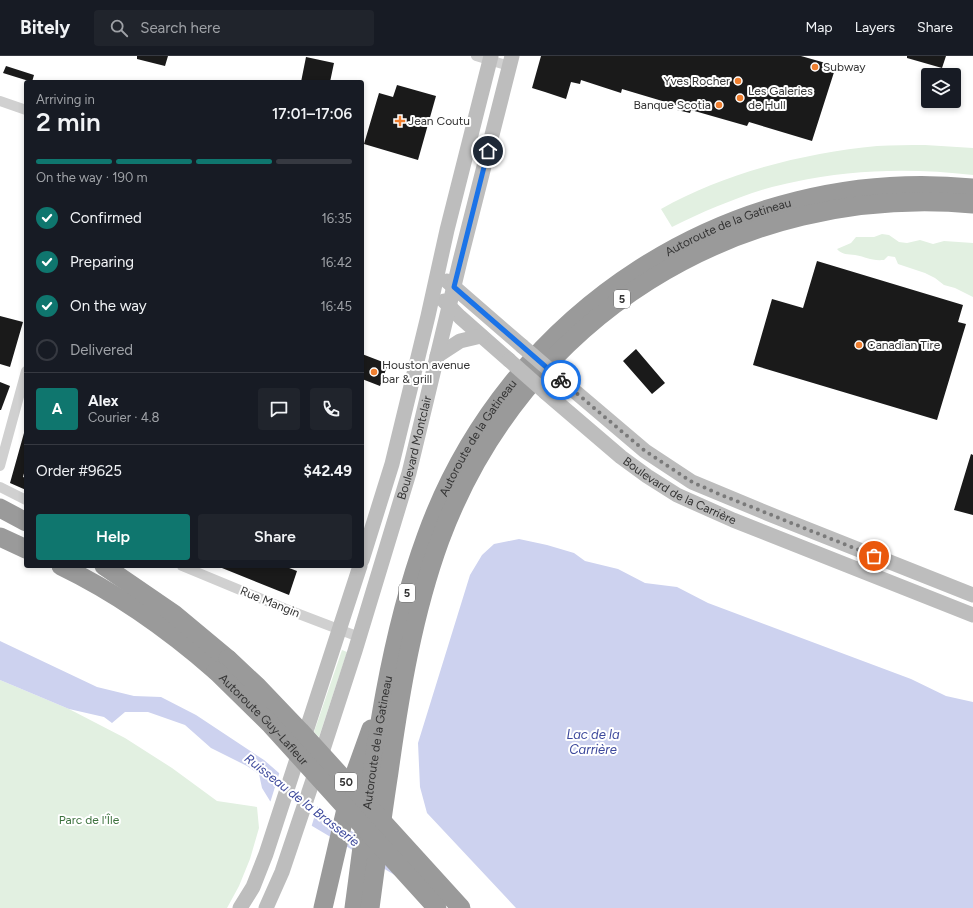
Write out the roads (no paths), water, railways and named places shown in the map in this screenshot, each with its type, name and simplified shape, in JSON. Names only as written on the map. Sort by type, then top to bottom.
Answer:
[{"type":"highway","name":"Autoroute de la Gatineau","points":[[354,908],[366,875],[374,821],[388,678],[399,626],[414,573],[431,522],[457,467],[486,418],[517,376],[549,341],[586,308],[620,282],[665,253],[706,232],[766,210],[813,197],[868,188],[922,185],[973,188]]},
{"type":"highway","name":"Autoroute de la Gatineau","points":[[370,908],[366,875],[376,859],[374,821],[418,611],[440,541],[462,491],[493,434],[526,390],[557,355],[591,323],[639,287],[690,257],[746,233],[770,224],[809,214],[860,205],[916,201],[973,204]]},
{"type":"highway","points":[[0,508],[24,521]]},
{"type":"highway","points":[[0,537],[24,548]]},
{"type":"highway","name":"Autoroute Guy-Lafleur","points":[[65,568],[100,587],[144,614],[170,633],[263,692],[461,908]]},
{"type":"highway","name":"Autoroute Guy-Lafleur","points":[[107,568],[174,614],[222,665],[266,720],[437,908]]},
{"type":"highway","points":[[323,908],[353,779],[388,678]]},
{"type":"highway","points":[[376,859],[378,908]]},
{"type":"main road","name":"Boulevard Montclair","points":[[364,554],[392,464],[438,274],[485,57]]},
{"type":"main road","name":"Boulevard Montclair","points":[[266,908],[282,872],[316,771],[359,637],[411,465],[449,306],[511,61]]},
{"type":"main road","name":"Boulevard de la Carrière","points":[[438,274],[645,451],[692,482],[769,514],[973,594]]},
{"type":"main road","name":"Boulevard de la Carrière","points":[[434,290],[481,336],[545,392],[621,457],[657,483],[677,495],[733,520],[973,615]]},
{"type":"main road","points":[[437,356],[460,341],[481,336]]},
{"type":"main road","points":[[240,908],[253,887],[260,871],[359,568]]},
{"type":"street","points":[[485,57],[511,61]]},
{"type":"street","points":[[0,101],[24,109]]},
{"type":"street","points":[[0,466],[24,378]]},
{"type":"street","points":[[0,487],[24,499]]},
{"type":"street","name":"Rue Mangin","points":[[187,568],[359,637]]},
{"type":"water","name":"Lac de la Carrière","points":[[519,539],[574,553],[585,561],[618,569],[645,583],[677,587],[708,603],[911,679],[946,696],[973,702],[973,908],[516,908],[427,813],[420,787],[418,743],[470,575],[482,555],[494,544]]},
{"type":"water","name":"Ruisseau de la Brasserie","points":[[0,641],[97,687],[134,696],[161,697],[196,715],[264,760],[332,819],[412,869],[398,877],[270,801],[262,788],[259,774],[247,766],[211,748],[185,725],[148,712],[125,712],[112,723],[104,717],[69,709],[0,680]]},
{"type":"place","name":"Subway","points":[[815,67]]},
{"type":"place","name":"Yves Rocher","points":[[738,81]]},
{"type":"place","name":"Les Galeries de Hull","points":[[740,98]]},
{"type":"place","name":"Banque Scotia","points":[[719,105]]},
{"type":"place","name":"Jean Coutu","points":[[400,121]]},
{"type":"place","name":"Canadian Tire","points":[[859,345]]},
{"type":"place","name":"Houston avenue bar & grill","points":[[374,372]]},
{"type":"park label","name":"Parc de l'Île","points":[[89,820]]}]
